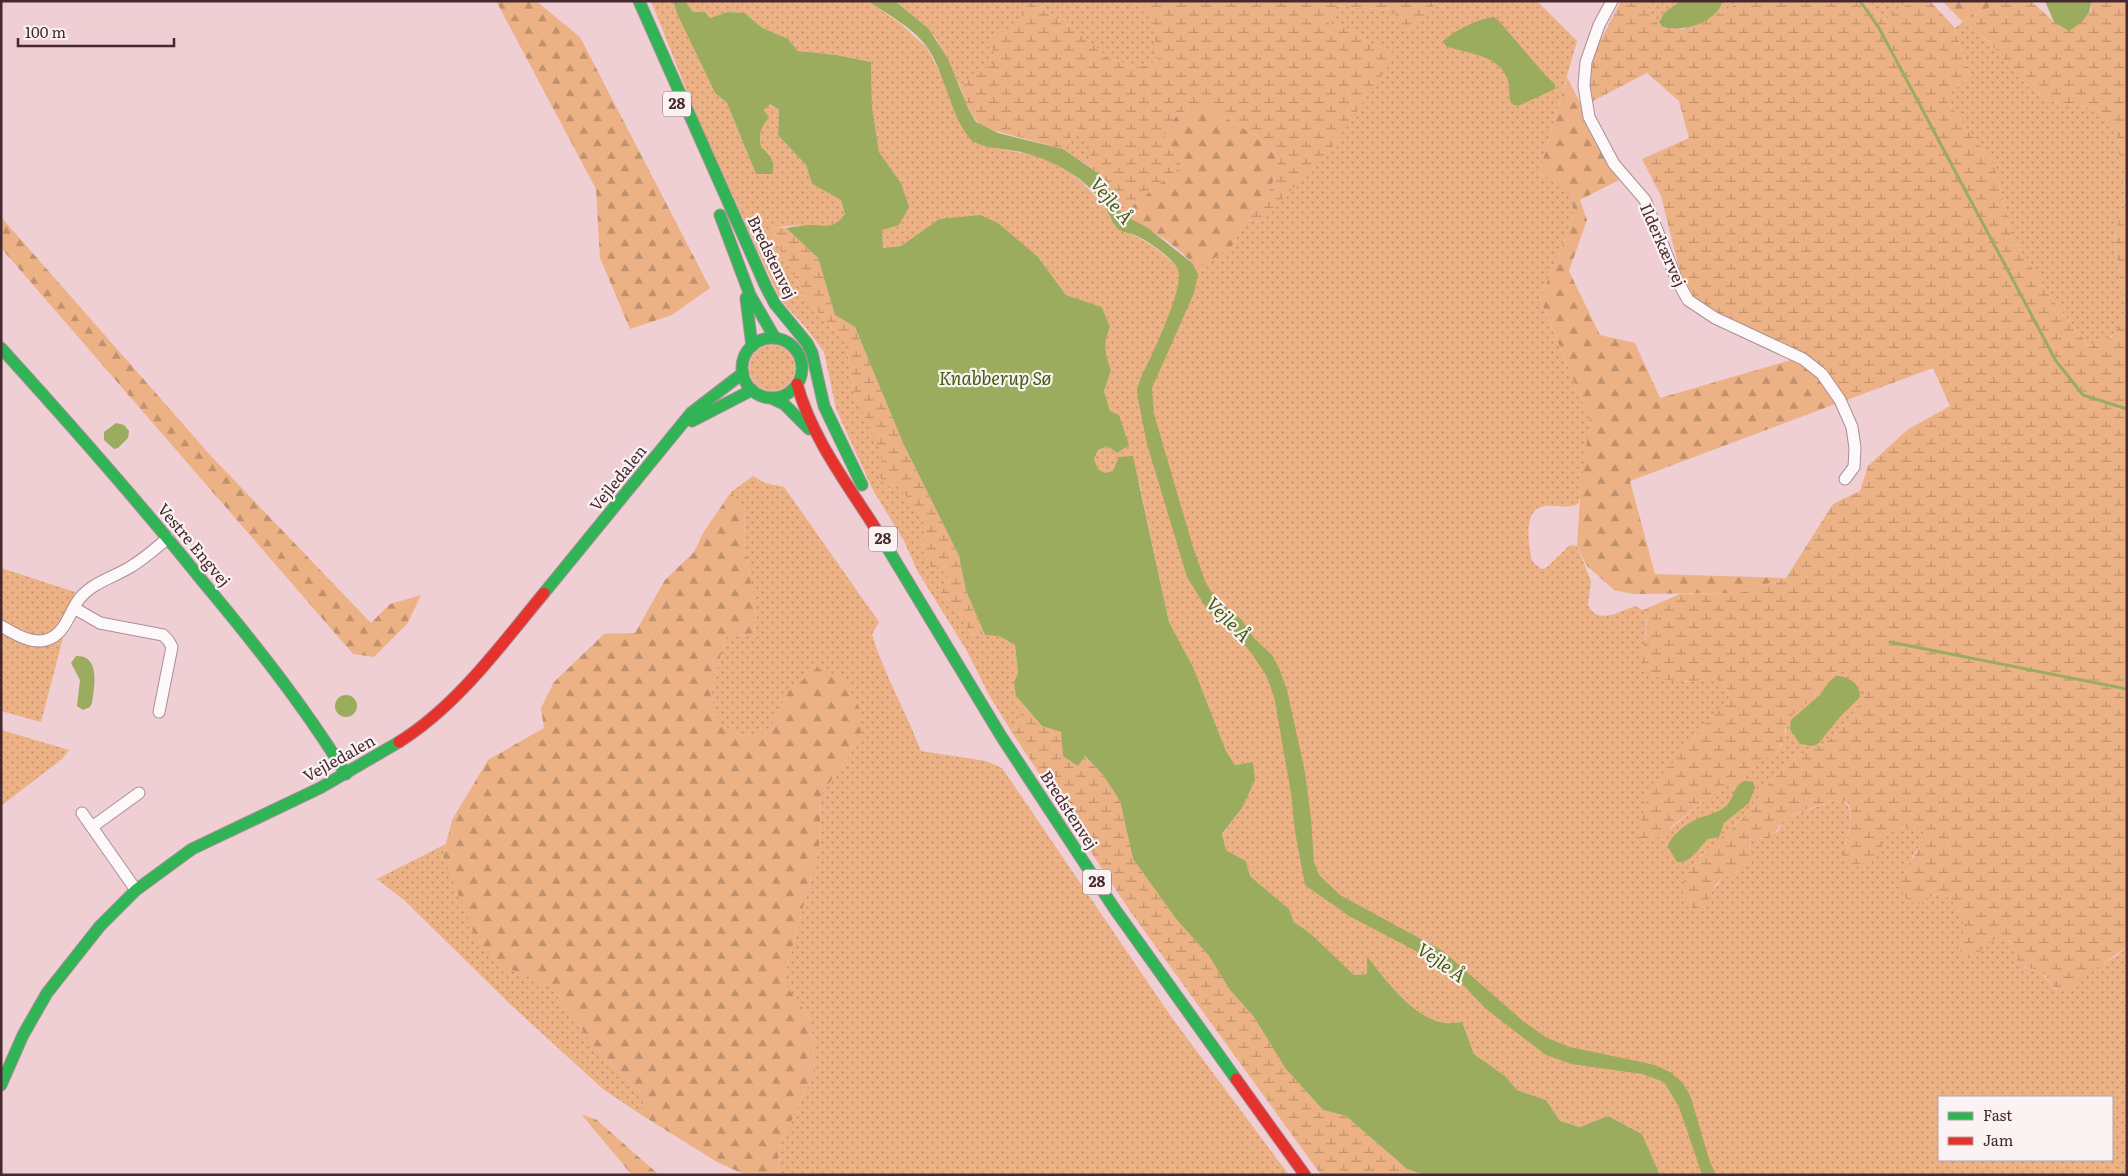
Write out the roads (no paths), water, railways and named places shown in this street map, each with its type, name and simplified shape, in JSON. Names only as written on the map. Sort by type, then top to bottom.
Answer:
[{"type":"main road","name":"Bredstenvej","points":[[638,1],[710,190]]},
{"type":"main road","name":"Bredstenvej","points":[[638,1],[766,287],[776,304],[807,343],[812,353],[828,418],[907,577]]},
{"type":"main road","name":"Bredstenvej","points":[[717,207],[741,272],[761,317],[775,338]]},
{"type":"main road","name":"Bredstenvej","points":[[741,272],[752,346]]},
{"type":"main road","points":[[752,390],[744,380],[743,361],[752,346],[767,339],[775,338]]},
{"type":"main road","name":"28","points":[[775,338],[787,343],[800,358],[801,371],[797,384]]},
{"type":"main road","name":"Vestre Engvej","points":[[1,348],[168,538],[285,683],[318,728],[346,774]]},
{"type":"main road","name":"Vejledalen","points":[[1,1085],[23,1035],[47,993],[69,962],[100,926],[136,890],[192,849],[346,774],[412,734],[453,698],[497,650],[679,429],[690,412],[743,374]]},
{"type":"main road","name":"Bredstenvej","points":[[797,384],[802,402],[819,440],[907,577],[1001,736],[1114,908],[1305,1175]]},
{"type":"main road","points":[[771,398],[786,394],[797,384]]},
{"type":"main road","name":"28","points":[[752,390],[771,398]]},
{"type":"main road","name":"Vejledalen","points":[[679,429],[714,408],[752,390]]},
{"type":"main road","name":"Bredstenvej","points":[[771,398],[784,404],[819,440]]},
{"type":"street","name":"Ilderkærvej","points":[[1612,1],[1599,25],[1586,62],[1584,86],[1589,117],[1614,164],[1645,200],[1676,278],[1688,300],[1715,318],[1804,359],[1822,374],[1840,400],[1852,427],[1855,448],[1854,468],[1845,479]]},
{"type":"street","points":[[1,626],[23,638],[39,640],[51,638],[65,626],[80,598],[98,584],[131,567],[168,538]]},
{"type":"street","points":[[74,608],[100,623],[163,635],[168,640],[172,647],[159,712]]},
{"type":"street","points":[[92,828],[139,793]]},
{"type":"street","points":[[82,813],[136,890]]},
{"type":"water","name":"Knabberup Sø","points":[[673,1],[685,1],[693,12],[705,12],[710,18],[728,12],[745,13],[761,27],[788,39],[798,51],[836,55],[871,62],[872,106],[879,152],[901,183],[909,207],[899,225],[882,230],[883,248],[901,246],[939,219],[980,215],[998,223],[1038,257],[1066,295],[1102,307],[1110,327],[1106,338],[1106,348],[1111,370],[1104,391],[1110,411],[1119,415],[1129,445],[1117,453],[1108,446],[1098,450],[1094,459],[1098,469],[1104,473],[1113,471],[1119,457],[1133,456],[1169,622],[1194,669],[1226,751],[1235,765],[1253,762],[1255,780],[1242,808],[1222,834],[1226,850],[1246,861],[1250,876],[1289,909],[1294,922],[1310,933],[1354,975],[1367,974],[1367,956],[1382,976],[1412,1007],[1434,1020],[1446,1023],[1462,1022],[1474,1054],[1505,1076],[1517,1090],[1546,1100],[1560,1121],[1580,1127],[1608,1116],[1642,1134],[1660,1175],[1424,1175],[1407,1169],[1346,1116],[1323,1110],[1285,1068],[1254,1017],[1230,990],[1209,956],[1177,920],[1133,859],[1120,801],[1103,775],[1085,756],[1078,766],[1063,756],[1061,732],[1042,726],[1016,696],[1014,682],[1018,673],[1015,645],[999,636],[985,635],[966,591],[959,556],[903,443],[855,327],[835,315],[818,258],[786,228],[807,225],[833,225],[845,214],[841,200],[812,184],[806,165],[778,135],[779,110],[770,104],[764,110],[769,118],[762,128],[760,138],[761,147],[771,159],[773,170],[772,174],[756,174],[727,103],[715,93],[678,16]]},
{"type":"water","name":"Vejle Å","points":[[868,1],[895,1],[929,29],[948,59],[969,110],[976,122],[998,133],[1063,149],[1098,173],[1122,214],[1148,228],[1192,263],[1198,274],[1194,293],[1152,388],[1154,414],[1193,547],[1205,581],[1214,597],[1241,619],[1254,638],[1272,655],[1287,690],[1305,772],[1314,862],[1319,875],[1340,895],[1443,951],[1523,1021],[1547,1038],[1570,1047],[1655,1065],[1670,1072],[1682,1082],[1690,1095],[1710,1162],[1716,1175],[1702,1175],[1679,1107],[1664,1082],[1642,1074],[1571,1064],[1546,1055],[1486,1009],[1464,986],[1436,964],[1414,950],[1349,916],[1305,885],[1274,696],[1266,675],[1252,654],[1241,641],[1208,611],[1187,577],[1147,444],[1137,390],[1172,305],[1179,276],[1177,267],[1148,242],[1119,230],[1096,194],[1068,171],[1036,156],[1018,151],[984,146],[972,141],[959,121],[940,72],[929,50],[917,35]]},
{"type":"water","points":[[1680,1],[1723,1],[1719,9],[1706,21],[1689,27],[1663,27],[1659,22],[1664,13]]},
{"type":"water","points":[[2045,1],[2091,1],[2091,6],[2081,22],[2069,31],[2054,22]]},
{"type":"water","points":[[1494,17],[1555,84],[1555,89],[1518,106],[1512,104],[1508,81],[1504,72],[1498,66],[1483,57],[1446,46],[1443,41],[1467,26]]},
{"type":"water","points":[[116,423],[124,425],[129,431],[128,438],[118,448],[114,449],[104,440],[104,432]]},
{"type":"water","points":[[76,656],[84,657],[93,666],[94,689],[92,703],[90,707],[83,710],[77,706],[80,680],[71,663]]},
{"type":"water","points":[[1836,676],[1845,677],[1853,682],[1860,692],[1860,697],[1840,717],[1818,744],[1812,746],[1800,744],[1790,729],[1791,720],[1820,695]]},
{"type":"water","points":[[346,695],[354,698],[357,706],[354,714],[346,717],[338,714],[335,706],[338,698]]},
{"type":"water","points":[[1745,781],[1753,782],[1755,787],[1749,803],[1724,823],[1719,837],[1708,839],[1691,858],[1677,862],[1668,847],[1674,836],[1691,822],[1716,812],[1727,805],[1738,785]]},
{"type":"waterway","points":[[1860,1],[1879,28],[2056,361],[2083,395],[2127,409]]},
{"type":"waterway","points":[[1890,642],[2127,689]]}]
